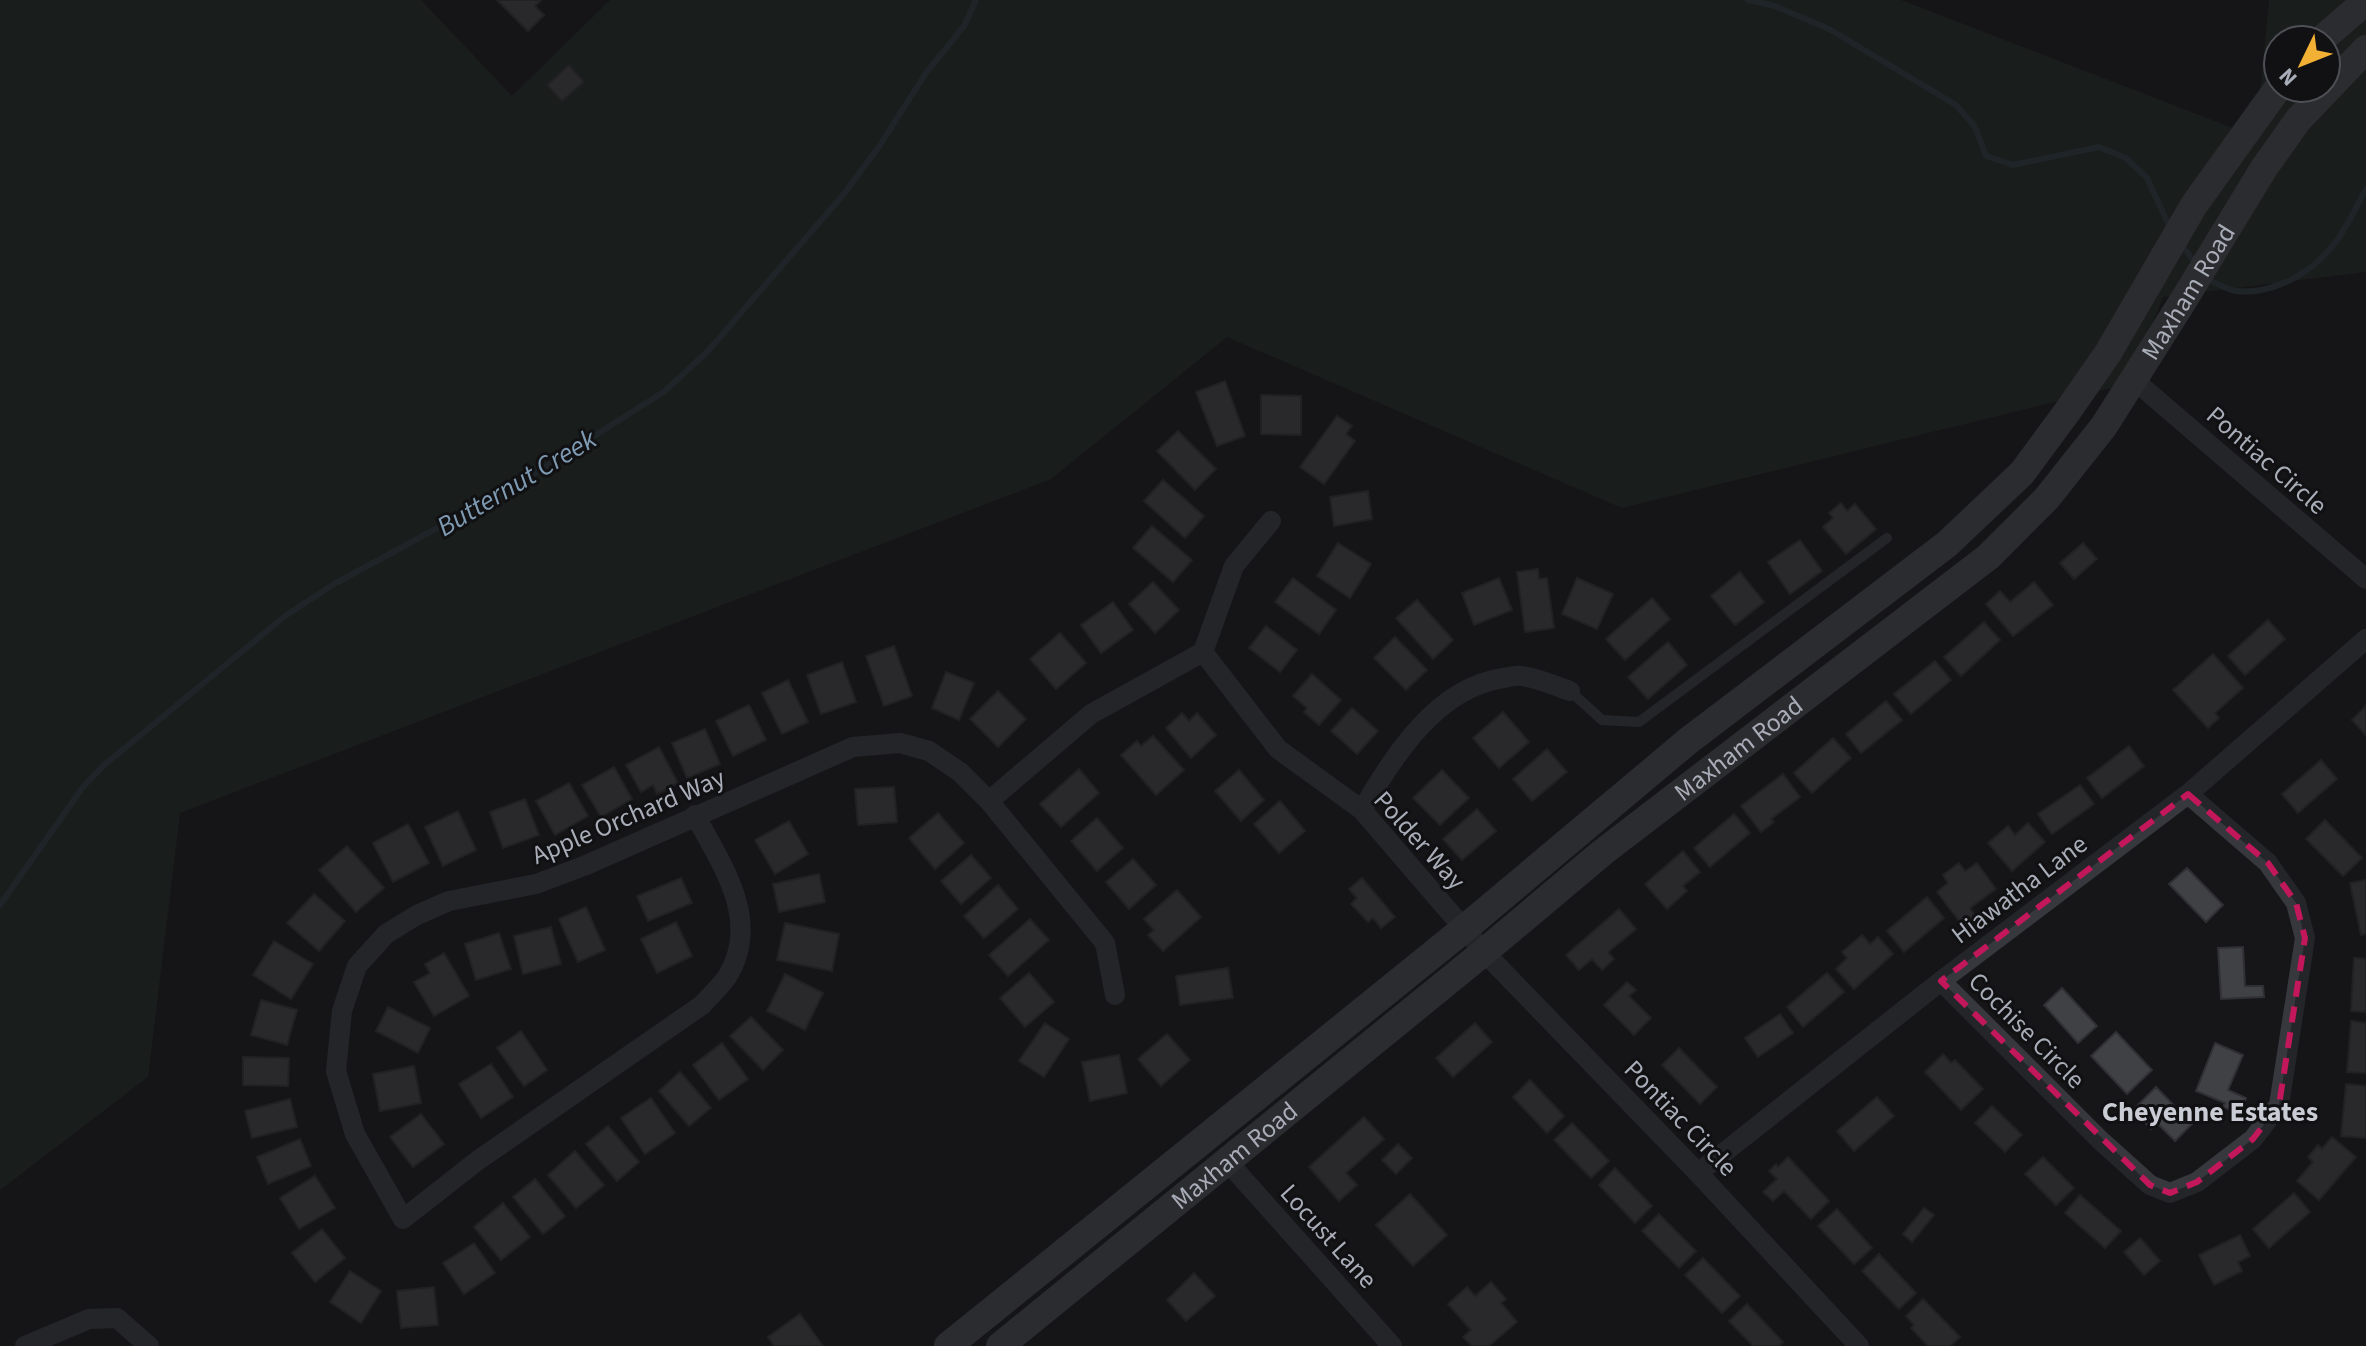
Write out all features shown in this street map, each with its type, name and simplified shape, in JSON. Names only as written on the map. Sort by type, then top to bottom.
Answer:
[{"type":"main road","points":[[2339,24],[2366,1]]},
{"type":"main road","name":"Maxham Road","points":[[1000,1346],[1603,852],[1988,557],[2047,498],[2104,426],[2228,223],[2298,120],[2366,49]]},
{"type":"main road","name":"Maxham Road","points":[[948,1346],[1464,929],[1688,741],[1958,534],[2022,473],[2108,353],[2194,205],[2267,104]]},
{"type":"street","name":"Pontiac Circle","points":[[2134,380],[2366,579]]},
{"type":"street","points":[[989,801],[1091,714],[1203,652],[1234,566],[1271,521]]},
{"type":"street","name":"Hiawatha Lane","points":[[1698,1173],[1941,981],[2188,794],[2366,639]]},
{"type":"street","name":"Polder Way","points":[[1203,652],[1278,749],[1362,810],[1464,929]]},
{"type":"street","points":[[1362,810],[1410,740],[1432,714],[1460,692],[1484,681],[1520,675],[1570,691]]},
{"type":"street","name":"Apple Orchard Way","points":[[695,815],[726,873],[740,909],[739,949],[726,978],[702,1005],[477,1161],[403,1219],[355,1134],[336,1071],[342,1011],[357,966],[386,934],[449,901],[536,884],[584,866],[695,815],[853,747],[900,743],[929,751],[960,772],[989,801],[1105,943],[1115,995]]},
{"type":"street","name":"Cochise Circle","points":[[1941,981],[2100,1140],[2150,1185],[2170,1193],[2197,1182],[2253,1139],[2279,1105],[2305,938],[2296,903],[2268,863],[2188,794]]},
{"type":"street","name":"Pontiac Circle","points":[[1464,929],[1859,1346]]},
{"type":"street","name":"Locust Lane","points":[[1227,1161],[1392,1346]]},
{"type":"street","points":[[25,1346],[89,1319],[117,1318],[149,1346]]},
{"type":"lane","points":[[1570,691],[1602,720],[1639,722],[1887,538]]},
{"type":"highlighted area","points":[[2188,794],[2268,863],[2296,903],[2305,938],[2279,1105],[2253,1139],[2197,1182],[2170,1193],[2150,1185],[1941,981]]},
{"type":"shaded area","points":[[0,0],[421,0],[512,96],[610,0],[1901,0],[2256,137],[2262,74],[2262,104],[2342,104],[2342,24],[2267,24],[2269,0],[2366,0],[2366,272],[2163,297],[2128,384],[1622,508],[1227,337],[1051,479],[180,813],[148,1077],[0,1190]]},
{"type":"building","points":[[497,0],[541,0],[535,6],[544,15],[528,31]]},
{"type":"building","points":[[569,65],[584,82],[562,101],[547,85]]},
{"type":"building","points":[[1225,381],[1245,436],[1217,446],[1196,392]]},
{"type":"building","points":[[1261,395],[1301,396],[1301,435],[1261,434]]},
{"type":"building","points":[[1337,416],[1352,426],[1346,434],[1355,441],[1324,484],[1300,467]]},
{"type":"building","points":[[1178,431],[1216,469],[1195,490],[1157,451]]},
{"type":"building","points":[[1163,480],[1204,516],[1185,538],[1144,501]]},
{"type":"building","points":[[1368,491],[1372,519],[1334,526],[1330,497]]},
{"type":"building","points":[[1841,503],[1847,511],[1855,504],[1876,529],[1846,554],[1823,527],[1833,518],[1829,513]]},
{"type":"building","points":[[1152,526],[1192,560],[1173,582],[1133,548]]},
{"type":"building","points":[[1800,540],[1822,571],[1790,594],[1768,562]]},
{"type":"building","points":[[1338,543],[1371,564],[1350,598],[1317,576]]},
{"type":"building","points":[[2083,543],[2097,559],[2074,579],[2060,563]]},
{"type":"building","points":[[1538,569],[1539,579],[1547,578],[1554,628],[1525,632],[1517,572]]},
{"type":"building","points":[[1740,572],[1764,602],[1735,625],[1711,596]]},
{"type":"building","points":[[1293,578],[1336,610],[1319,634],[1275,602]]},
{"type":"building","points":[[1499,578],[1512,610],[1474,625],[1462,593]]},
{"type":"building","points":[[1577,578],[1613,594],[1597,629],[1562,614]]},
{"type":"building","points":[[1153,582],[1179,610],[1155,633],[1129,604]]},
{"type":"building","points":[[2034,582],[2053,605],[2013,636],[1986,604],[2000,591],[2010,602]]},
{"type":"building","points":[[1652,598],[1670,619],[1625,660],[1606,639]]},
{"type":"building","points":[[1417,600],[1453,640],[1433,659],[1396,618]]},
{"type":"building","points":[[1113,602],[1133,630],[1101,653],[1081,625]]},
{"type":"building","points":[[2268,620],[2285,639],[2245,675],[2228,656]]},
{"type":"building","points":[[1984,622],[2000,640],[1961,676],[1944,657]]},
{"type":"building","points":[[1266,626],[1297,650],[1280,672],[1249,648]]},
{"type":"building","points":[[1060,633],[1086,663],[1056,689],[1030,659]]},
{"type":"building","points":[[1395,637],[1427,670],[1406,690],[1374,658]]},
{"type":"building","points":[[1668,642],[1687,665],[1648,699],[1628,677]]},
{"type":"building","points":[[894,646],[912,696],[884,706],[866,656]]},
{"type":"building","points":[[2213,654],[2243,688],[2215,713],[2219,718],[2208,728],[2173,690]]},
{"type":"building","points":[[1935,661],[1951,680],[1911,714],[1894,694]]},
{"type":"building","points":[[842,662],[856,702],[821,714],[807,675]]},
{"type":"building","points":[[946,672],[974,683],[959,720],[932,708]]},
{"type":"building","points":[[1312,674],[1341,700],[1319,725],[1304,712],[1307,708],[1293,696]]},
{"type":"building","points":[[788,680],[808,722],[782,734],[762,693]]},
{"type":"building","points":[[998,691],[1026,719],[998,747],[970,719]]},
{"type":"building","points":[[1886,701],[1902,720],[1861,753],[1846,734]]},
{"type":"building","points":[[749,705],[766,740],[733,756],[716,721]]},
{"type":"building","points":[[2366,706],[2366,735],[2352,720]]},
{"type":"building","points":[[1352,708],[1378,731],[1357,754],[1331,731]]},
{"type":"building","points":[[1503,712],[1529,742],[1499,768],[1473,738]]},
{"type":"building","points":[[1182,713],[1189,721],[1197,713],[1216,735],[1191,758],[1166,728]]},
{"type":"building","points":[[705,729],[720,764],[687,778],[672,743]]},
{"type":"building","points":[[1153,736],[1184,770],[1156,795],[1121,755],[1137,741],[1141,746]]},
{"type":"building","points":[[1833,738],[1851,758],[1812,793],[1794,773]]},
{"type":"building","points":[[2129,746],[2144,766],[2102,798],[2087,778]]},
{"type":"building","points":[[659,747],[678,783],[657,794],[653,785],[641,792],[626,765]]},
{"type":"building","points":[[1547,749],[1567,772],[1532,801],[1513,779]]},
{"type":"building","points":[[2321,760],[2337,779],[2298,813],[2282,794]]},
{"type":"building","points":[[614,767],[632,799],[601,817],[582,785]]},
{"type":"building","points":[[1079,769],[1099,793],[1061,827],[1040,804]]},
{"type":"building","points":[[1239,770],[1264,800],[1241,821],[1215,791]]},
{"type":"building","points":[[1442,770],[1469,798],[1440,825],[1413,798]]},
{"type":"building","points":[[1783,774],[1800,797],[1771,819],[1774,822],[1761,832],[1741,806]]},
{"type":"building","points":[[569,783],[588,816],[555,835],[536,801]]},
{"type":"building","points":[[2080,785],[2094,804],[2052,834],[2038,814]]},
{"type":"building","points":[[894,787],[897,822],[858,825],[855,789]]},
{"type":"building","points":[[525,799],[539,835],[503,848],[490,812]]},
{"type":"building","points":[[1280,801],[1305,831],[1279,853],[1254,824]]},
{"type":"building","points":[[1477,809],[1496,831],[1462,860],[1443,839]]},
{"type":"building","points":[[458,811],[476,850],[443,866],[425,827]]},
{"type":"building","points":[[938,813],[964,843],[935,869],[909,838]]},
{"type":"building","points":[[1734,814],[1750,833],[1710,867],[1694,848]]},
{"type":"building","points":[[1097,818],[1123,848],[1097,871],[1071,841]]},
{"type":"building","points":[[2325,820],[2362,858],[2343,876],[2306,839]]},
{"type":"building","points":[[789,821],[808,854],[775,874],[755,840]]},
{"type":"building","points":[[2028,823],[2045,842],[2012,871],[1988,843],[2008,826],[2015,835]]},
{"type":"building","points":[[408,824],[429,863],[393,882],[373,843]]},
{"type":"building","points":[[347,846],[384,888],[356,912],[319,870]]},
{"type":"building","points":[[1683,851],[1700,872],[1683,886],[1687,891],[1667,909],[1645,884]]},
{"type":"building","points":[[971,855],[991,878],[961,904],[941,881]]},
{"type":"building","points":[[1133,859],[1156,885],[1129,909],[1106,882]]},
{"type":"building","points":[[1959,863],[1965,871],[1977,863],[1996,889],[1970,908],[1979,921],[1966,930],[1937,892],[1948,883],[1943,875]]},
{"type":"building","points":[[2187,868],[2223,905],[2206,922],[2169,884]]},
{"type":"building","points":[[819,874],[825,902],[779,912],[773,884]]},
{"type":"building","points":[[681,878],[692,903],[648,921],[637,896]]},
{"type":"building","points":[[1362,878],[1395,917],[1381,928],[1373,918],[1368,922],[1351,904],[1357,898],[1349,889]]},
{"type":"building","points":[[2366,880],[2366,934],[2361,935],[2350,883]]},
{"type":"building","points":[[998,885],[1018,909],[984,938],[964,916]]},
{"type":"building","points":[[1177,890],[1201,917],[1163,951],[1148,935],[1154,930],[1144,919]]},
{"type":"building","points":[[314,894],[345,921],[319,951],[287,923]]},
{"type":"building","points":[[1927,897],[1944,918],[1904,952],[1887,931]]},
{"type":"building","points":[[586,907],[605,950],[578,962],[559,919]]},
{"type":"building","points":[[1619,909],[1636,929],[1608,952],[1614,959],[1602,970],[1592,959],[1579,970],[1566,955]]},
{"type":"building","points":[[1030,919],[1049,940],[1008,976],[989,955]]},
{"type":"building","points":[[676,922],[692,956],[657,973],[641,939]]},
{"type":"building","points":[[785,923],[839,934],[832,971],[777,960]]},
{"type":"building","points":[[551,927],[561,964],[523,974],[514,936]]},
{"type":"building","points":[[499,933],[511,969],[476,980],[465,944]]},
{"type":"building","points":[[1862,935],[1870,944],[1878,937],[1893,954],[1854,989],[1836,969],[1847,958],[1842,952]]},
{"type":"building","points":[[274,941],[313,964],[291,999],[253,975]]},
{"type":"building","points":[[2243,947],[2245,986],[2263,986],[2264,997],[2221,999],[2218,948]]},
{"type":"building","points":[[444,953],[469,996],[434,1016],[414,982],[430,973],[425,964]]},
{"type":"building","points":[[2354,958],[2366,959],[2366,1012],[2351,1011]]},
{"type":"building","points":[[1228,968],[1233,998],[1180,1005],[1176,976]]},
{"type":"building","points":[[1029,973],[1054,1002],[1025,1027],[1000,998]]},
{"type":"building","points":[[1827,973],[1844,992],[1803,1027],[1787,1007]]},
{"type":"building","points":[[785,974],[823,993],[805,1030],[767,1011]]},
{"type":"building","points":[[1627,982],[1636,990],[1629,996],[1651,1018],[1634,1035],[1604,1005]]},
{"type":"building","points":[[2062,988],[2097,1026],[2078,1043],[2044,1005]]},
{"type":"building","points":[[261,1000],[297,1010],[287,1045],[251,1035]]},
{"type":"building","points":[[388,1007],[430,1028],[418,1053],[376,1031]]},
{"type":"building","points":[[1780,1014],[1793,1033],[1758,1057],[1745,1038]]},
{"type":"building","points":[[751,1017],[783,1050],[763,1070],[730,1036]]},
{"type":"building","points":[[2351,1021],[2366,1023],[2366,1073],[2347,1072]]},
{"type":"building","points":[[1045,1023],[1069,1039],[1044,1077],[1019,1061]]},
{"type":"building","points":[[1475,1023],[1492,1042],[1453,1077],[1436,1058]]},
{"type":"building","points":[[521,1031],[547,1070],[524,1086],[497,1048]]},
{"type":"building","points":[[2116,1032],[2152,1070],[2127,1094],[2091,1056]]},
{"type":"building","points":[[1167,1034],[1190,1060],[1161,1086],[1138,1059]]},
{"type":"building","points":[[722,1043],[748,1079],[719,1100],[693,1065]]},
{"type":"building","points":[[2215,1043],[2243,1055],[2228,1090],[2246,1098],[2240,1114],[2223,1107],[2225,1103],[2196,1091]]},
{"type":"building","points":[[1679,1048],[1717,1087],[1700,1104],[1662,1065]]},
{"type":"building","points":[[1943,1054],[1951,1063],[1955,1060],[1983,1089],[1961,1110],[1925,1072]]},
{"type":"building","points":[[1119,1055],[1127,1093],[1090,1101],[1082,1062]]},
{"type":"building","points":[[243,1057],[289,1058],[288,1086],[243,1085]]},
{"type":"building","points":[[491,1064],[513,1097],[481,1118],[459,1084]]},
{"type":"building","points":[[414,1066],[421,1103],[380,1111],[373,1074]]},
{"type":"building","points":[[680,1072],[711,1108],[689,1126],[659,1091]]},
{"type":"building","points":[[1530,1080],[1564,1116],[1547,1133],[1513,1097]]},
{"type":"building","points":[[2346,1084],[2366,1086],[2366,1138],[2341,1136]]},
{"type":"building","points":[[2156,1087],[2192,1124],[2175,1141],[2157,1123],[2151,1129],[2133,1110]]},
{"type":"building","points":[[1877,1097],[1894,1116],[1854,1151],[1837,1131]]},
{"type":"building","points":[[651,1098],[675,1133],[645,1154],[621,1118]]},
{"type":"building","points":[[290,1099],[297,1127],[252,1138],[245,1111]]},
{"type":"building","points":[[1992,1106],[2022,1135],[2005,1152],[1975,1123]]},
{"type":"building","points":[[421,1114],[444,1144],[413,1167],[390,1137]]},
{"type":"building","points":[[1364,1117],[1384,1139],[1346,1173],[1357,1185],[1339,1201],[1309,1167]]},
{"type":"building","points":[[1572,1123],[1609,1161],[1591,1178],[1554,1140]]},
{"type":"building","points":[[608,1126],[639,1162],[617,1181],[586,1144]]},
{"type":"building","points":[[2332,1137],[2356,1157],[2319,1200],[2297,1181],[2313,1162],[2308,1157],[2318,1145],[2322,1149]]},
{"type":"building","points":[[300,1139],[311,1166],[268,1184],[257,1157]]},
{"type":"building","points":[[1398,1144],[1412,1158],[1396,1174],[1382,1160]]},
{"type":"building","points":[[575,1151],[604,1185],[576,1208],[548,1175]]},
{"type":"building","points":[[1788,1157],[1829,1201],[1811,1219],[1784,1191],[1773,1201],[1763,1192],[1777,1179],[1769,1171]]},
{"type":"building","points":[[2043,1157],[2074,1188],[2056,1205],[2025,1174]]},
{"type":"building","points":[[1615,1168],[1652,1206],[1635,1223],[1599,1185]]},
{"type":"building","points":[[315,1176],[335,1208],[299,1229],[280,1198]]},
{"type":"building","points":[[535,1179],[565,1216],[543,1234],[513,1197]]},
{"type":"building","points":[[2294,1193],[2310,1212],[2269,1248],[2253,1229]]},
{"type":"building","points":[[1410,1194],[1447,1235],[1413,1266],[1376,1225]]},
{"type":"building","points":[[2080,1195],[2121,1231],[2105,1248],[2065,1213]]},
{"type":"building","points":[[503,1203],[530,1237],[501,1260],[474,1227]]},
{"type":"building","points":[[1924,1208],[1934,1215],[1912,1242],[1903,1234]]},
{"type":"building","points":[[1837,1209],[1872,1248],[1854,1264],[1818,1226]]},
{"type":"building","points":[[1659,1214],[1696,1251],[1679,1268],[1642,1231]]},
{"type":"building","points":[[322,1229],[345,1258],[315,1282],[292,1253]]},
{"type":"building","points":[[2240,1235],[2250,1256],[2238,1262],[2242,1271],[2214,1285],[2199,1255]]},
{"type":"building","points":[[2140,1238],[2160,1261],[2144,1275],[2124,1252]]},
{"type":"building","points":[[474,1243],[495,1273],[464,1294],[443,1263]]},
{"type":"building","points":[[1879,1254],[1916,1293],[1899,1309],[1862,1271]]},
{"type":"building","points":[[1703,1258],[1740,1296],[1722,1313],[1685,1275]]},
{"type":"building","points":[[350,1271],[381,1291],[361,1323],[330,1302]]},
{"type":"building","points":[[1194,1273],[1215,1296],[1186,1321],[1167,1300]]},
{"type":"building","points":[[1491,1282],[1506,1299],[1501,1303],[1517,1322],[1489,1346],[1472,1346],[1463,1337],[1471,1330],[1448,1304],[1467,1287],[1475,1296]]},
{"type":"building","points":[[434,1287],[438,1325],[401,1328],[397,1291]]},
{"type":"building","points":[[1923,1299],[1960,1337],[1950,1346],[1928,1346],[1911,1328],[1914,1325],[1906,1316]]},
{"type":"building","points":[[1747,1304],[1783,1342],[1779,1346],[1753,1346],[1729,1321]]},
{"type":"building","points":[[800,1314],[823,1346],[774,1346],[768,1337]]},
{"type":"waterway","name":"Butternut Creek","points":[[0,905],[83,787],[103,766],[285,616],[334,584],[517,485],[665,391],[708,351],[843,195],[878,148],[926,73],[964,26],[976,0]]},
{"type":"waterway","name":"Butternut Creek","points":[[1748,0],[1775,6],[1829,29],[1956,105],[1975,127],[1986,156],[2013,165],[2099,147],[2126,158],[2147,178],[2170,228]]},
{"type":"waterway","name":"Butternut Creek","points":[[2207,279],[2225,288],[2250,291],[2291,280],[2325,255],[2366,189]]},
{"type":"waterway","name":"Butternut Creek","points":[[2181,244],[2196,264]]},
{"type":"district","name":"Cheyenne Estates","points":[[2210,1111]]}]
